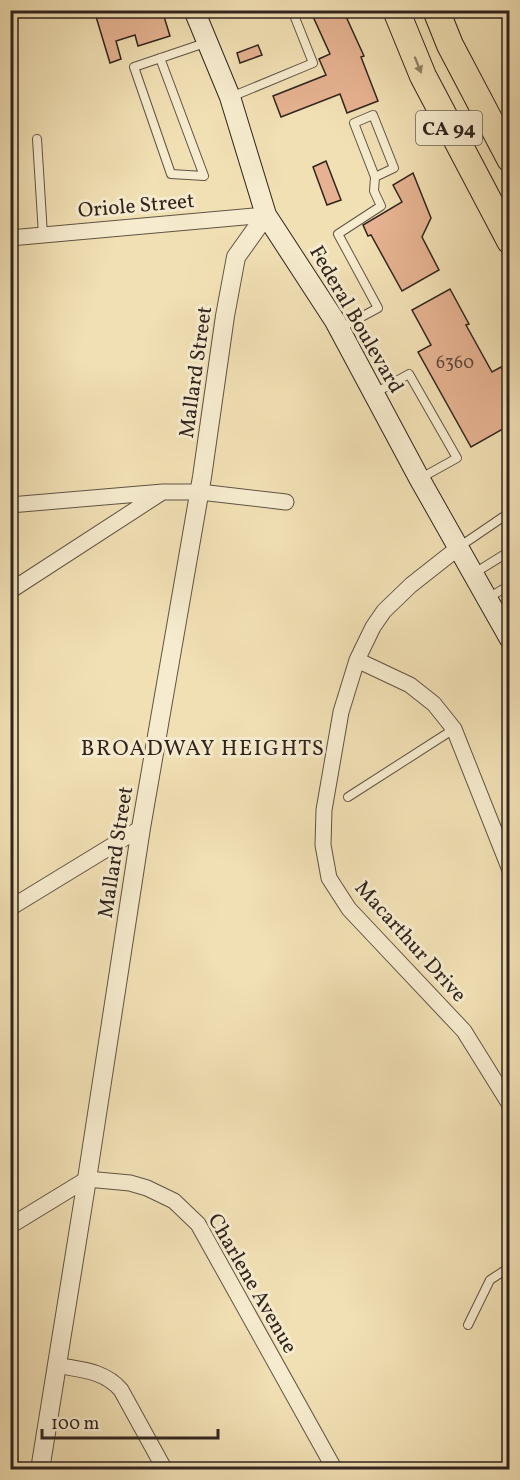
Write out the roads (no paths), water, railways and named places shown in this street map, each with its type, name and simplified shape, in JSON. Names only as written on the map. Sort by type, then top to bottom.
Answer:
[{"type":"highway","name":"CA 94","points":[[396,10],[423,76],[510,241]]},
{"type":"highway","name":"CA 94","points":[[436,10],[450,45],[510,159]]},
{"type":"main road","name":"Federal Boulevard","points":[[194,10],[230,97],[266,215],[339,329],[458,548],[507,630]]},
{"type":"street","name":"Oriole Street","points":[[10,238],[266,215]]},
{"type":"street","name":"Mallard Street","points":[[40,1470],[141,828],[200,492],[225,316],[236,257],[266,215]]},
{"type":"street","points":[[10,591],[163,492]]},
{"type":"street","points":[[10,505],[163,492],[200,492],[286,502]]},
{"type":"street","name":"Macarthur Drive","points":[[458,548],[411,585],[384,611],[373,627],[357,660],[341,712],[324,810],[323,845],[329,878],[350,909],[464,1030],[510,1105]]},
{"type":"street","points":[[357,660],[411,685],[434,704],[453,729],[510,870]]},
{"type":"street","points":[[10,908],[141,828]]},
{"type":"street","points":[[10,1227],[87,1179]]},
{"type":"street","name":"Charlene Avenue","points":[[87,1179],[130,1183],[147,1188],[174,1201],[198,1224],[335,1470]]},
{"type":"street","points":[[56,1365],[99,1373],[113,1381],[121,1390],[165,1470]]},
{"type":"lane","points":[[230,97],[313,63],[292,10]]},
{"type":"lane","points":[[160,58],[204,176],[171,174],[134,67],[160,58],[207,42]]},
{"type":"lane","points":[[339,329],[378,308],[338,234],[381,206],[374,190],[375,177],[354,123],[373,115],[394,168],[375,177]]},
{"type":"lane","points":[[37,139],[43,235]]},
{"type":"lane","points":[[374,394],[408,374],[457,458],[419,478]]},
{"type":"lane","points":[[458,548],[503,517],[510,530]]},
{"type":"lane","points":[[473,573],[510,551]]},
{"type":"lane","points":[[487,598],[510,585]]},
{"type":"lane","points":[[348,797],[453,729]]},
{"type":"lane","points":[[468,1325],[490,1280],[510,1267]]},
{"type":"district","name":"BROADWAY HEIGHTS","points":[[203,747]]}]
